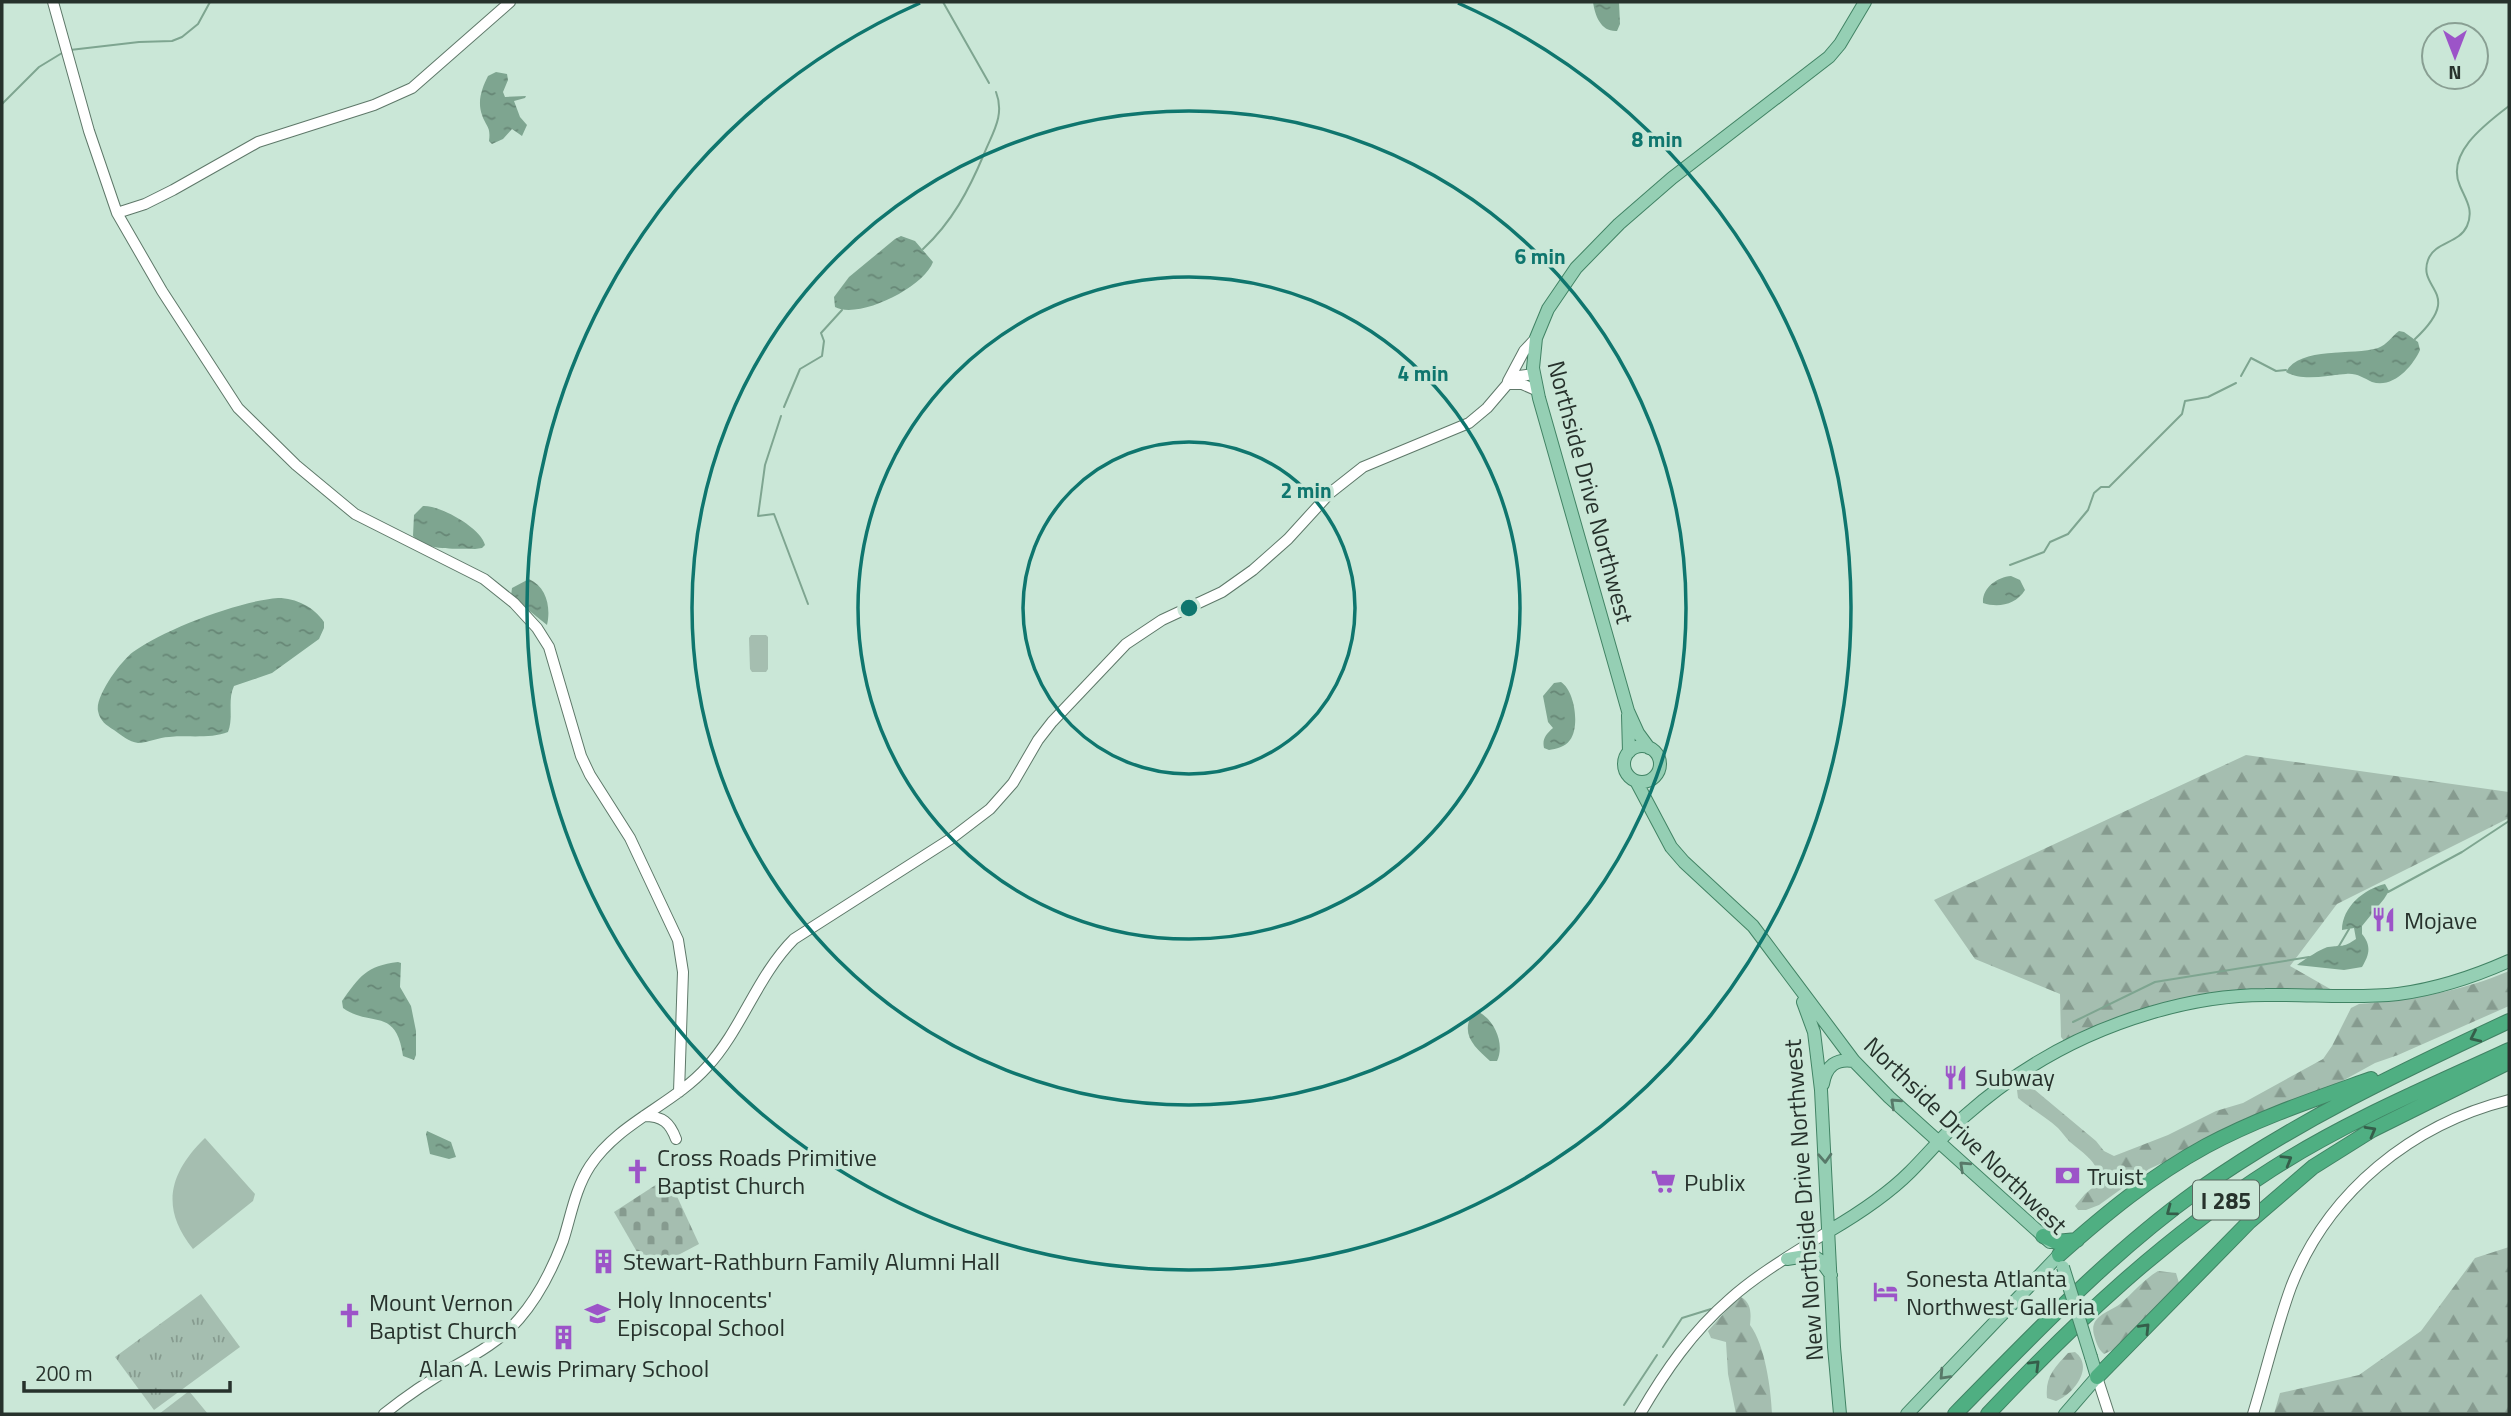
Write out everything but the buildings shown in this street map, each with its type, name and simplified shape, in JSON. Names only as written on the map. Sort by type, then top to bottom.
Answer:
[{"type":"highway","name":"I 285","points":[[1955,1414],[2085,1283],[2197,1191],[2292,1130],[2509,1021]]},
{"type":"highway","name":"I 285","points":[[1988,1414],[2096,1305],[2171,1240],[2220,1203],[2324,1139],[2509,1050]]},
{"type":"highway","points":[[2061,1261],[2077,1240],[2103,1215],[2149,1181],[2208,1145],[2304,1104],[2441,1053]]},
{"type":"highway","points":[[2097,1377],[2249,1222],[2313,1167],[2372,1130],[2509,1062]]},
{"type":"highway","points":[[2043,1236],[2056,1242],[2077,1240]]},
{"type":"main road","name":"Northside Drive Northwest","points":[[1649,748],[1638,733],[1628,711],[1538,391],[1533,357],[1536,338],[1542,320],[1557,294],[1595,247],[1672,178],[1829,57],[1865,2]]},
{"type":"main road","name":"Northside Drive Northwest","points":[[1628,711],[1629,752]]},
{"type":"main road","points":[[1640,747],[1649,748],[1656,752],[1660,769],[1653,778],[1636,781],[1631,778],[1624,762],[1629,752],[1640,747]]},
{"type":"main road","name":"Northside Drive Northwest","points":[[1653,778],[1653,797],[1659,822]]},
{"type":"main road","name":"Northside Drive Northwest","points":[[1636,781],[1671,847],[1753,926],[1854,1061],[1889,1097],[2043,1236],[2061,1261],[2097,1377]]},
{"type":"main road","points":[[1829,1231],[1887,1192],[1981,1102],[2020,1074],[2091,1034],[2188,1003],[2237,996],[2372,995],[2417,991],[2468,978],[2509,961]]},
{"type":"main road","name":"New Northside Drive Northwest","points":[[1796,986],[1814,1032],[1821,1090],[1835,1372],[1840,1414]]},
{"type":"main road","points":[[1821,1090],[1831,1065],[1842,1060],[1854,1061]]},
{"type":"main road","points":[[1787,1259],[1812,1255],[1821,1261],[1831,1275]]},
{"type":"main road","points":[[1907,1414],[2061,1261]]},
{"type":"main road","points":[[2064,1414],[2097,1377]]},
{"type":"street","points":[[53,2],[89,131],[117,213],[162,290],[238,408],[296,465],[355,514],[484,579],[498,588],[537,628],[553,656],[581,756],[630,838],[678,940],[683,971],[679,1092]]},
{"type":"street","points":[[117,213],[145,204],[173,190],[258,142],[399,95],[427,77],[510,2]]},
{"type":"street","points":[[384,1414],[452,1367],[481,1352],[516,1322],[533,1303],[551,1272],[579,1187],[590,1166],[612,1140],[679,1092],[705,1069],[718,1054],[774,962],[787,947],[817,923],[952,838],[990,809],[1013,783],[1052,722],[1126,644],[1162,620],[1222,592],[1253,570],[1276,551],[1351,474],[1376,459],[1469,423],[1487,408],[1507,384],[1524,351],[1536,338]]},
{"type":"street","points":[[1507,384],[1518,376],[1534,374]]},
{"type":"street","points":[[1507,384],[1522,384],[1538,391]]},
{"type":"street","points":[[680,1059],[690,1069],[705,1069]]},
{"type":"street","points":[[2253,1414],[2292,1286],[2301,1264],[2336,1211],[2360,1182],[2417,1136],[2462,1113],[2509,1100]]},
{"type":"street","points":[[640,1119],[664,1119],[671,1126],[676,1139]]},
{"type":"street","points":[[1640,1414],[1669,1366],[1697,1330],[1744,1287],[1829,1231]]},
{"type":"street","name":"Northside Drive Northwest","points":[[2097,1377],[2109,1414]]},
{"type":"green space","points":[[751,635],[768,637],[766,672],[752,672],[750,669]]},
{"type":"green space","points":[[2246,755],[2509,792],[2509,818],[2337,904],[2290,966],[2332,990],[2257,989],[2207,994],[2134,1013],[2065,1042],[2061,1037],[2060,994],[1975,959],[1934,900]]},
{"type":"green space","points":[[2509,971],[2509,1006],[2375,1063],[2335,1085],[2149,1169],[2099,1205],[2086,1210],[2078,1210],[2075,1206],[2098,1183],[2094,1164],[2049,1120],[2018,1098],[2017,1090],[2035,1090],[2096,1141],[2104,1151],[2114,1156],[2168,1135],[2216,1111],[2243,1103],[2323,1059],[2351,1008],[2359,1004],[2436,994]]},
{"type":"green space","points":[[205,1138],[255,1194],[253,1201],[193,1249],[176,1219],[173,1191],[183,1164]]},
{"type":"green space","points":[[668,1177],[699,1244],[648,1271],[614,1212]]},
{"type":"green space","points":[[2509,1247],[2509,1414],[2274,1414],[2280,1393],[2359,1375],[2421,1331],[2475,1258]]},
{"type":"green space","points":[[2158,1271],[2176,1273],[2179,1283],[2175,1290],[2119,1347],[2104,1354],[2094,1335],[2094,1323]]},
{"type":"green space","points":[[201,1294],[240,1347],[154,1410],[115,1357]]},
{"type":"green space","points":[[1741,1297],[1749,1306],[1750,1325],[1763,1355],[1769,1380],[1772,1414],[1736,1414],[1728,1374],[1726,1342],[1711,1338],[1708,1331]]},
{"type":"green space","points":[[2075,1352],[2083,1365],[2075,1387],[2056,1401],[2047,1398],[2047,1384],[2052,1373],[2068,1353]]},
{"type":"green space","points":[[189,1391],[208,1414],[159,1414]]},
{"type":"water","points":[[1593,2],[1619,2],[1620,24],[1617,31],[1603,26],[1597,18]]},
{"type":"water","points":[[496,72],[507,74],[508,80],[503,92],[505,97],[526,96],[514,101],[520,117],[527,125],[522,136],[512,129],[503,139],[492,144],[489,141],[489,129],[480,100],[488,76]]},
{"type":"water","points":[[901,236],[915,241],[933,262],[927,272],[890,299],[859,309],[835,307],[834,297],[849,277]]},
{"type":"water","points":[[2399,331],[2418,342],[2420,350],[2401,375],[2387,382],[2372,382],[2350,374],[2300,377],[2286,372],[2303,358],[2378,348]]},
{"type":"water","points":[[423,506],[439,509],[459,519],[482,538],[485,545],[475,549],[451,549],[426,545],[419,541],[413,536],[414,515]]},
{"type":"water","points":[[2011,576],[2020,580],[2025,590],[2017,599],[2006,604],[1983,603],[1991,584]]},
{"type":"water","points":[[529,579],[544,593],[548,612],[547,625],[511,596],[512,588]]},
{"type":"water","points":[[278,598],[304,604],[320,617],[324,628],[319,639],[272,673],[234,686],[228,732],[207,736],[165,737],[138,743],[125,738],[102,720],[98,705],[105,688],[133,652],[164,634],[223,610]]},
{"type":"water","points":[[1561,682],[1573,701],[1575,727],[1568,742],[1549,750],[1544,748],[1544,742],[1553,728],[1548,722],[1543,696],[1554,683]]},
{"type":"water","points":[[2385,884],[2389,891],[2362,926],[2368,950],[2362,967],[2344,970],[2297,965],[2325,948],[2345,945],[2356,939],[2354,928],[2342,930],[2346,914],[2362,895]]},
{"type":"water","points":[[401,963],[400,987],[411,1006],[416,1031],[414,1060],[403,1056],[400,1040],[388,1024],[353,1014],[343,1008],[342,1001],[365,974],[378,966]]},
{"type":"water","points":[[1479,1012],[1490,1021],[1497,1034],[1500,1047],[1497,1061],[1490,1061],[1469,1036],[1468,1023],[1471,1016]]},
{"type":"water","points":[[427,1131],[451,1142],[456,1157],[449,1159],[430,1154]]},
{"type":"waterway","points":[[70,50],[172,41],[182,37],[198,24],[210,2]]},
{"type":"waterway","points":[[943,2],[989,83]]},
{"type":"waterway","points":[[2,104],[39,67],[62,53]]},
{"type":"waterway","points":[[923,249],[951,217],[966,193],[999,116],[996,92]]},
{"type":"waterway","points":[[2415,339],[2437,311],[2436,293],[2426,270],[2428,260],[2436,249],[2459,236],[2469,220],[2468,205],[2457,174],[2458,162],[2463,151],[2480,130],[2509,106]]},
{"type":"waterway","points":[[784,407],[800,369],[822,356],[824,341],[821,333],[842,310]]},
{"type":"waterway","points":[[2241,376],[2251,358],[2276,371],[2286,370]]},
{"type":"waterway","points":[[2010,565],[2044,552],[2050,542],[2068,534],[2088,510],[2094,493],[2101,487],[2109,487],[2182,414],[2185,401],[2208,397],[2236,383]]},
{"type":"waterway","points":[[781,416],[765,465],[758,516],[774,514],[808,604]]},
{"type":"waterway","points":[[2388,892],[2462,852],[2509,821]]},
{"type":"waterway","points":[[2334,949],[2339,946],[2349,929]]},
{"type":"waterway","points":[[2073,1022],[2155,982],[2309,957]]},
{"type":"waterway","points":[[1663,1347],[1682,1318],[1711,1309]]},
{"type":"waterway","points":[[1624,1405],[1657,1355]]},
{"type":"place","name":"Mojave","points":[[2384,920]]},
{"type":"place","name":"Subway","points":[[1955,1077]]},
{"type":"place","name":"Cross Roads Primitive Baptist Church","points":[[637,1171]]},
{"type":"place","name":"Truist","points":[[2067,1176]]},
{"type":"place","name":"Publix","points":[[1664,1182]]},
{"type":"place","name":"Stewart-Rathburn Family Alumni Hall","points":[[603,1261]]},
{"type":"place","name":"Sonesta Atlanta Northwest Galleria","points":[[1886,1292]]},
{"type":"place","name":"Holy Innocents' Episcopal School","points":[[597,1313]]},
{"type":"place","name":"Mount Vernon Baptist Church","points":[[349,1316]]},
{"type":"place","name":"Alan A. Lewis Primary School","points":[[564,1337]]}]
